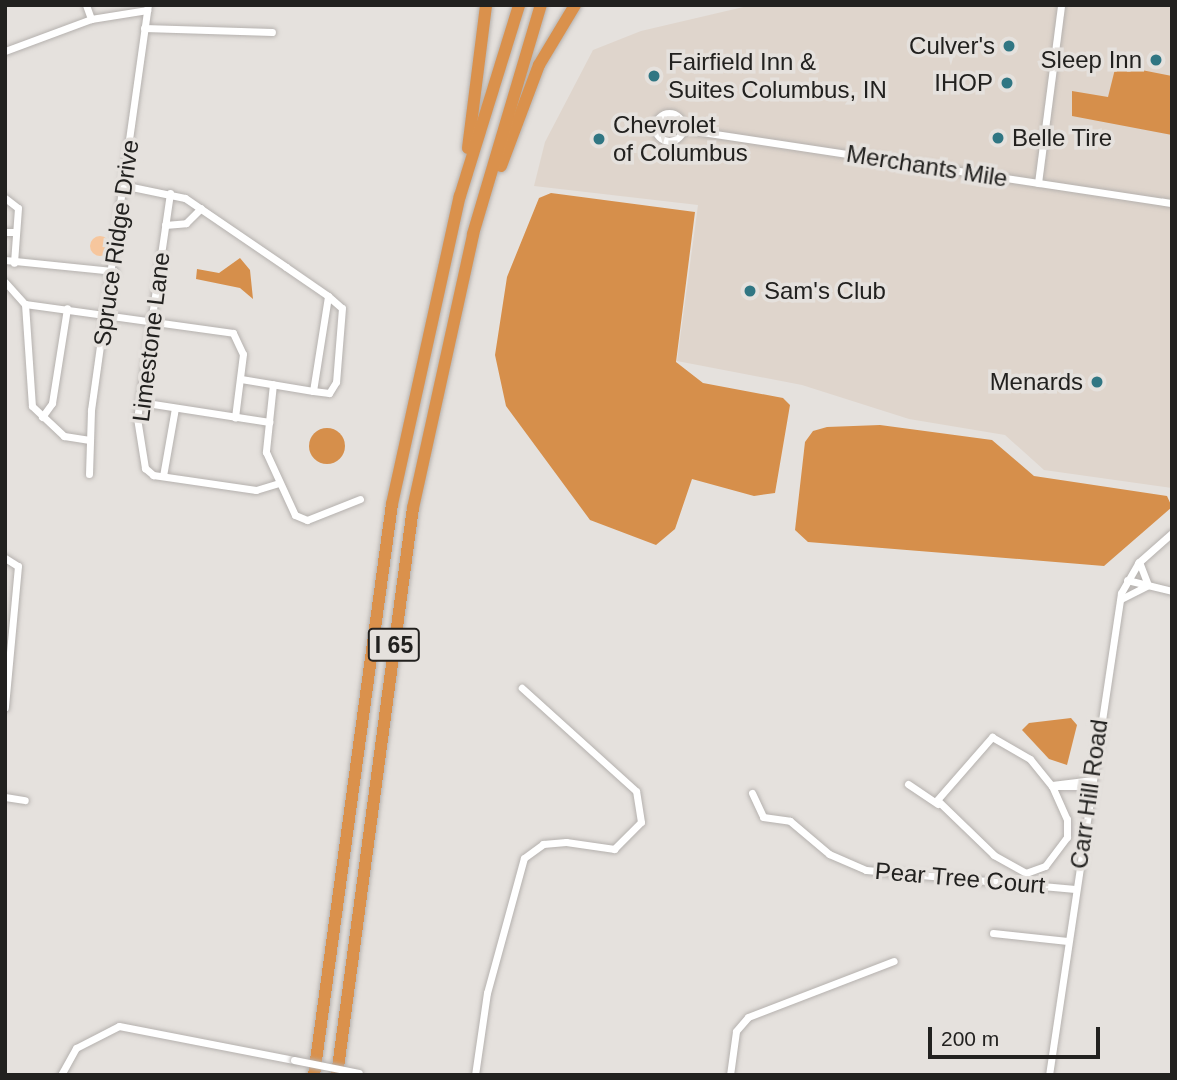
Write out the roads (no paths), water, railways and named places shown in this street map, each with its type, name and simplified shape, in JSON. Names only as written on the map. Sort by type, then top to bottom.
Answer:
[{"type":"highway","points":[[460,197],[486,5]]},
{"type":"highway","name":"I 65","points":[[314,1075],[392,504],[460,197],[519,5]]},
{"type":"highway","name":"I 65","points":[[337,1075],[413,508],[473,234],[541,5]]},
{"type":"highway","points":[[473,234],[539,65],[575,5]]},
{"type":"street","points":[[86,5],[91,19]]},
{"type":"street","points":[[1038,183],[1062,5]]},
{"type":"street","points":[[5,51],[91,19],[148,8]]},
{"type":"street","name":"Spruce Ridge Drive","points":[[89,474],[90,440],[127,186],[148,8]]},
{"type":"street","points":[[144,28],[272,32]]},
{"type":"street","name":"Merchants Mile","points":[[682,129],[1172,203]]},
{"type":"street","points":[[127,186],[170,193],[201,208],[328,296],[345,314],[336,382],[329,393],[241,379]]},
{"type":"street","name":"Limestone Lane","points":[[163,476],[145,468],[140,402],[170,193]]},
{"type":"street","points":[[5,198],[18,208],[15,263]]},
{"type":"street","points":[[165,225],[186,223],[201,208]]},
{"type":"street","points":[[5,232],[16,232]]},
{"type":"street","points":[[5,260],[114,271]]},
{"type":"street","points":[[5,282],[25,304],[26,383],[42,417],[64,436],[90,440]]},
{"type":"street","points":[[313,391],[328,296]]},
{"type":"street","points":[[25,304],[151,317],[224,329],[238,338],[241,379],[235,417]]},
{"type":"street","points":[[42,417],[52,403],[67,307]]},
{"type":"street","points":[[273,384],[266,452],[279,483],[301,519],[360,499]]},
{"type":"street","points":[[140,402],[268,422]]},
{"type":"street","points":[[175,408],[163,476],[256,490],[279,483]]},
{"type":"street","name":"Carr Hill Road","points":[[1049,1075],[1120,599],[1127,580],[1139,562],[1172,533]]},
{"type":"street","points":[[5,558],[18,566],[5,706]]},
{"type":"street","points":[[1139,562],[1148,585]]},
{"type":"street","points":[[1127,580],[1172,591]]},
{"type":"street","points":[[1120,599],[1148,585]]},
{"type":"street","points":[[475,1075],[487,993],[524,858],[554,843],[614,849],[641,822],[636,790],[522,688]]},
{"type":"street","points":[[908,784],[938,804],[1015,871],[1038,872],[1068,828],[1052,786],[1030,759],[992,737],[938,804]]},
{"type":"street","points":[[1052,786],[1091,783]]},
{"type":"street","name":"Pear Tree Court","points":[[752,793],[763,817],[790,821],[829,854],[866,870],[1075,889]]},
{"type":"street","points":[[5,797],[25,800]]},
{"type":"street","points":[[993,933],[1068,941]]},
{"type":"street","points":[[730,1075],[736,1031],[748,1017],[894,961]]},
{"type":"street","points":[[61,1075],[76,1048],[119,1026],[362,1074]]},
{"type":"place","name":"Culver's","points":[[1009,46]]},
{"type":"place","name":"Sleep Inn","points":[[1156,60]]},
{"type":"place","name":"Fairfield Inn & Suites Columbus, IN","points":[[654,76]]},
{"type":"place","name":"IHOP","points":[[1007,83]]},
{"type":"place","name":"Belle Tire","points":[[998,138]]},
{"type":"place","name":"Chevrolet of Columbus","points":[[599,139]]},
{"type":"place","name":"Sam's Club","points":[[750,291]]},
{"type":"place","name":"Menards","points":[[1097,382]]}]
